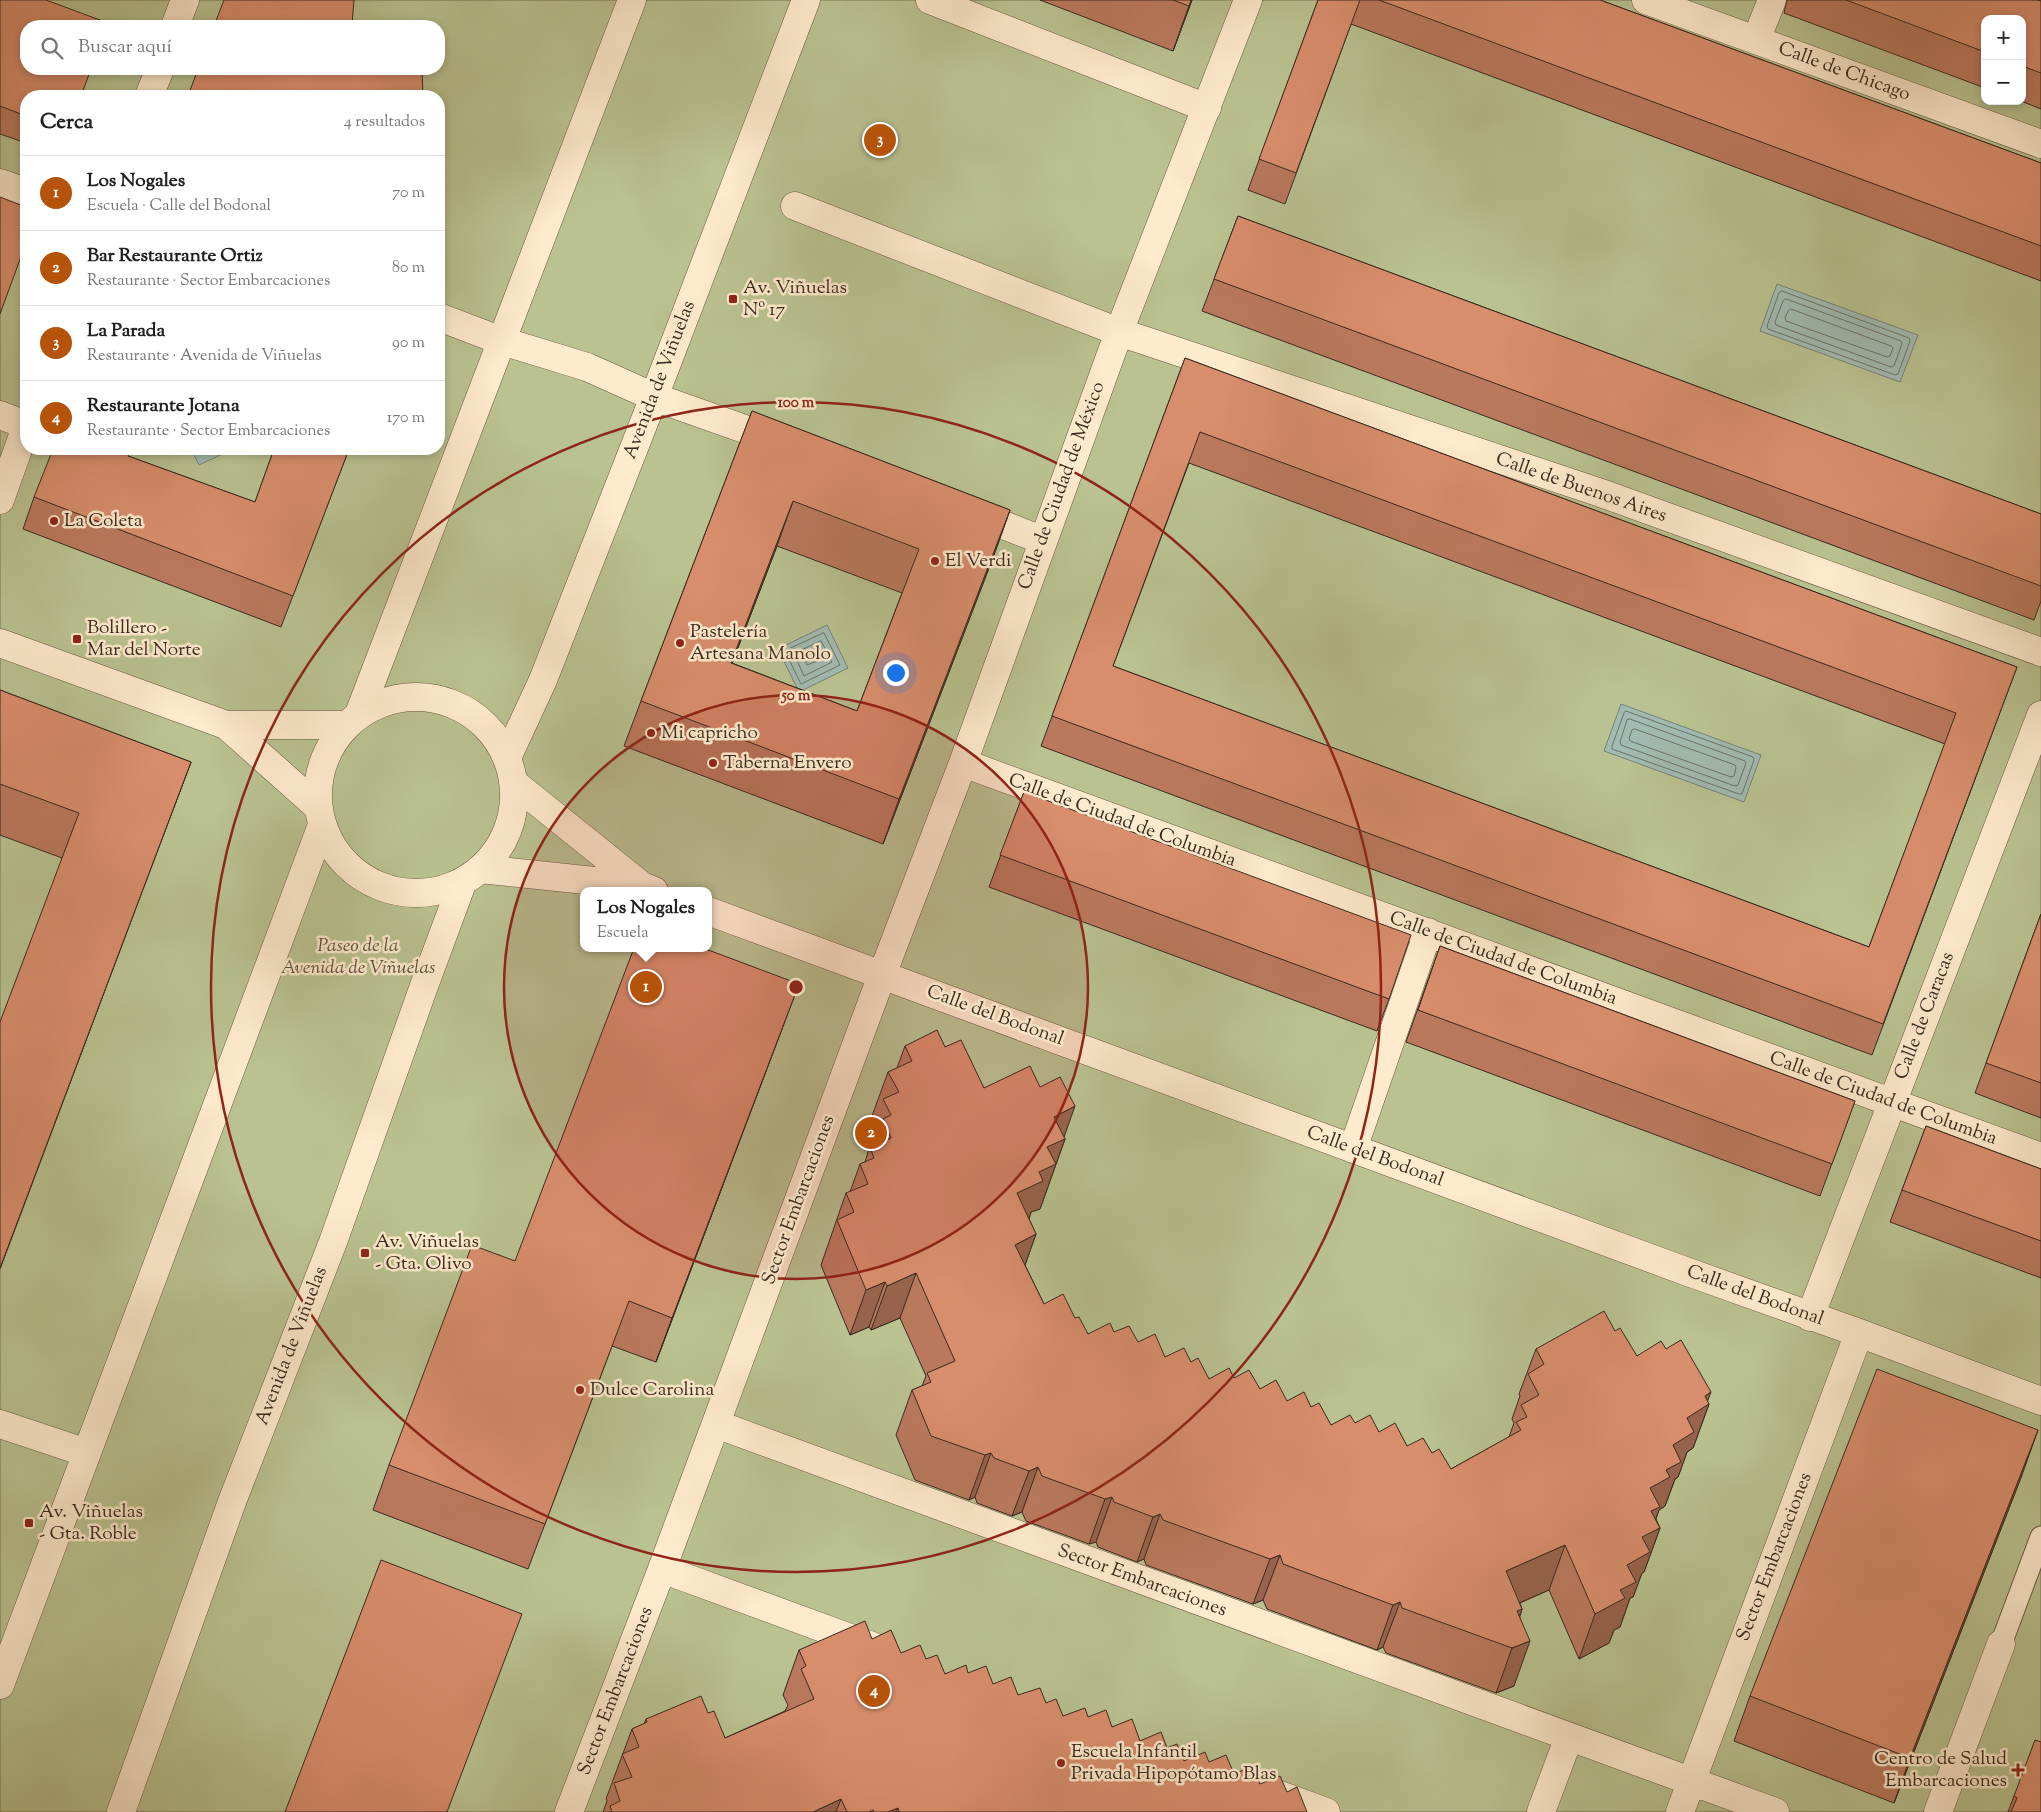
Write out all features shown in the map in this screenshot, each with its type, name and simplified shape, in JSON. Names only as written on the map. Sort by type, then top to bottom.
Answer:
[{"type":"street","points":[[177,20],[185,0]]},
{"type":"street","points":[[0,1686],[59,1532],[320,816],[320,777],[329,749],[353,720],[502,340],[632,0]]},
{"type":"street","name":"Avenida de Viñuelas","points":[[510,771],[543,680],[806,0]]},
{"type":"street","points":[[930,0],[1207,108]]},
{"type":"street","name":"Calle de Ciudad de México","points":[[882,975],[964,763],[1042,540],[1119,332],[1248,0]]},
{"type":"street","name":"Calle de Chicago","points":[[1646,0],[2041,144]]},
{"type":"street","points":[[1756,40],[1772,0]]},
{"type":"street","points":[[152,90],[158,75]]},
{"type":"street","points":[[0,183],[20,190]]},
{"type":"street","name":"Calle de Buenos Aires","points":[[795,206],[1119,332],[1601,493],[2041,652]]},
{"type":"street","points":[[445,319],[502,340],[587,367],[654,397],[800,449]]},
{"type":"street","points":[[0,415],[20,423]]},
{"type":"street","points":[[0,500],[20,443]]},
{"type":"street","points":[[949,505],[1042,540]]},
{"type":"street","points":[[0,643],[226,725],[353,720],[391,699],[401,698],[421,697],[459,706],[476,717],[494,735],[510,771],[512,815],[501,844],[472,875],[439,891],[412,893],[390,890],[358,875],[336,853],[320,816],[226,725]]},
{"type":"street","name":"Calle de Caracas","points":[[1810,1317],[2041,715]]},
{"type":"street","name":"Calle de Ciudad de Columbia","points":[[964,763],[2041,1157]]},
{"type":"street","points":[[510,771],[646,887]]},
{"type":"street","points":[[472,875],[623,887]]},
{"type":"street","name":"Avenida de Viñuelas","points":[[121,1812],[233,1499],[333,1242],[424,986],[472,875]]},
{"type":"street","name":"Calle del Bodonal","points":[[712,912],[2041,1401]]},
{"type":"street","points":[[1354,1149],[1428,932]]},
{"type":"street","name":"Sector Embarcaciones","points":[[569,1812],[662,1569],[882,975]]},
{"type":"street","name":"Sector Embarcaciones","points":[[1680,1812],[1859,1333]]},
{"type":"street","points":[[0,1424],[87,1453]]},
{"type":"street","name":"Sector Embarcaciones","points":[[716,1424],[1775,1812]]},
{"type":"street","points":[[662,1569],[896,1655]]},
{"type":"street","points":[[1938,1812],[2001,1644]]},
{"type":"street","points":[[1541,1812],[1569,1737]]},
{"type":"street","points":[[1242,1781],[1326,1812]]},
{"type":"lane","points":[[2001,1644],[2041,1537]]},
{"type":"green space","name":"Paseo de la Avenida de Viñuelas","points":[[0,0],[2041,0],[2041,1812],[0,1812]]},
{"type":"water","points":[[1777,284],[1918,335],[1900,382],[1760,331]]},
{"type":"water","points":[[194,455],[220,455],[199,465]]},
{"type":"water","points":[[827,625],[848,668],[799,692],[778,649]]},
{"type":"water","points":[[1621,704],[1761,755],[1744,802],[1604,751]]},
{"type":"building","points":[[0,0],[46,0],[100,20],[20,20],[20,75],[89,75],[83,90],[20,90],[20,114],[0,106]]},
{"type":"building","points":[[224,0],[354,0],[352,20],[216,20]]},
{"type":"building","points":[[1173,0],[1191,0],[1189,6]]},
{"type":"building","points":[[1318,0],[1360,0],[1296,173],[1259,159]]},
{"type":"building","points":[[1379,0],[1600,0],[2041,163],[2041,246]]},
{"type":"building","points":[[1846,0],[2041,1],[2041,73],[2026,67],[2026,15],[1981,15],[1981,51]]},
{"type":"building","points":[[196,75],[422,75],[423,90],[190,90]]},
{"type":"building","points":[[0,197],[20,205],[20,259],[0,314]]},
{"type":"building","points":[[1238,216],[2041,514],[2041,586],[1214,279]]},
{"type":"building","points":[[1185,358],[2017,667],[1883,1024],[1052,716]],"holes":[[[1200,432],[1956,713],[1869,947],[1113,666]]]},
{"type":"building","points":[[752,411],[1010,510],[899,799],[641,701]],"holes":[[[793,501],[919,549],[857,711],[731,663]]]},
{"type":"building","points":[[51,455],[128,455],[255,502],[272,455],[347,455],[293,596],[34,497]]},
{"type":"building","points":[[0,690],[191,762],[0,1268],[0,1022],[79,813],[0,784]]},
{"type":"building","points":[[1024,792],[1411,935],[1389,999],[1000,855]]},
{"type":"building","points":[[2041,914],[2041,1083],[1986,1063]]},
{"type":"building","points":[[1440,946],[1855,1101],[1832,1164],[1418,1010]]},
{"type":"building","points":[[712,951],[799,984],[672,1318],[629,1301],[545,1524],[389,1465],[472,1245],[515,1261],[632,952]]},
{"type":"building","points":[[937,1030],[945,1047],[961,1040],[984,1088],[1030,1066],[1040,1087],[1060,1077],[1075,1106],[1054,1117],[1065,1139],[1047,1147],[1056,1164],[1039,1172],[1043,1181],[1017,1193],[1036,1234],[1015,1245],[1044,1304],[1063,1294],[1075,1318],[1079,1317],[1088,1334],[1110,1323],[1114,1332],[1129,1326],[1138,1342],[1155,1334],[1165,1357],[1184,1348],[1191,1362],[1198,1358],[1209,1379],[1229,1368],[1234,1378],[1249,1370],[1260,1389],[1276,1380],[1287,1401],[1304,1392],[1311,1407],[1319,1403],[1331,1425],[1350,1415],[1355,1423],[1370,1415],[1379,1432],[1395,1423],[1407,1446],[1423,1438],[1432,1453],[1439,1449],[1451,1469],[1521,1430],[1516,1422],[1527,1417],[1521,1405],[1539,1395],[1528,1374],[1544,1364],[1536,1349],[1604,1311],[1615,1331],[1620,1328],[1637,1356],[1661,1341],[1666,1349],[1681,1340],[1711,1392],[1705,1396],[1709,1404],[1687,1418],[1694,1432],[1673,1445],[1681,1462],[1666,1470],[1670,1477],[1650,1488],[1660,1507],[1651,1511],[1660,1528],[1642,1537],[1650,1552],[1627,1565],[1636,1582],[1620,1590],[1625,1598],[1595,1614],[1565,1545],[1506,1571],[1522,1609],[1517,1611],[1530,1641],[1512,1648],[1402,1608],[1400,1602],[1393,1605],[1283,1564],[1280,1555],[1270,1559],[1163,1520],[1160,1514],[1153,1517],[1114,1502],[1112,1497],[1105,1499],[1042,1476],[1038,1467],[1029,1471],[994,1458],[991,1453],[985,1455],[931,1436],[912,1390],[931,1382],[927,1373],[955,1361],[916,1273],[887,1286],[885,1282],[866,1290],[837,1220],[854,1212],[846,1193],[868,1184],[860,1164],[874,1158],[870,1148],[891,1138],[883,1119],[891,1115],[883,1099],[899,1092],[888,1072],[912,1061],[905,1046]]},
{"type":"building","points":[[1926,1126],[2041,1169],[2041,1241],[1902,1190]]},
{"type":"building","points":[[1877,1369],[2038,1430],[1910,1758],[1750,1696]]},
{"type":"building","points":[[381,1560],[522,1614],[447,1812],[285,1812]]},
{"type":"building","points":[[865,1621],[872,1639],[891,1630],[901,1653],[920,1645],[926,1659],[937,1655],[945,1674],[966,1665],[968,1673],[986,1666],[993,1684],[1011,1677],[1018,1695],[1040,1688],[1046,1703],[1056,1699],[1063,1716],[1085,1708],[1088,1717],[1106,1710],[1112,1727],[1132,1719],[1140,1741],[1161,1732],[1167,1748],[1177,1744],[1184,1761],[1205,1752],[1209,1762],[1226,1755],[1234,1774],[1253,1766],[1260,1784],[1280,1776],[1287,1792],[1297,1787],[1307,1812],[899,1812],[898,1808],[888,1812],[874,1812],[873,1810],[869,1812],[847,1812],[841,1799],[813,1812],[612,1812],[610,1806],[620,1801],[614,1783],[632,1777],[622,1754],[639,1747],[632,1729],[647,1722],[646,1719],[701,1696],[708,1713],[714,1711],[725,1738],[814,1699],[801,1669],[806,1666],[799,1650]]},
{"type":"building","points":[[2035,1740],[2041,1742],[2041,1812],[2011,1812],[2017,1798],[2014,1796]]},
{"type":"place","name":"La Parada","points":[[880,140]]},
{"type":"place","name":"Av. Viñuelas Nº 17","points":[[733,299]]},
{"type":"place","name":"La Coleta","points":[[54,521]]},
{"type":"place","name":"El Verdi","points":[[935,561]]},
{"type":"place","name":"Bolillero - Mar del Norte","points":[[77,639]]},
{"type":"place","name":"Pastelería Artesana Manolo","points":[[680,643]]},
{"type":"place","name":"Mi capricho","points":[[651,733]]},
{"type":"place","name":"Taberna Envero","points":[[713,763]]},
{"type":"place","name":"Los Nogales","points":[[646,987]]},
{"type":"place","name":"Bar Restaurante Ortiz","points":[[871,1133]]},
{"type":"place","name":"Av. Viñuelas - Gta. Olivo","points":[[365,1253]]},
{"type":"place","name":"Dulce Carolina","points":[[580,1390]]},
{"type":"place","name":"Av. Viñuelas - Gta. Roble","points":[[29,1523]]},
{"type":"place","name":"Restaurante Jotana","points":[[874,1691]]},
{"type":"place","name":"Escuela Infantil Privada Hipopótamo Blas","points":[[1061,1763]]},
{"type":"place","name":"Centro de Salud Embarcaciones","points":[[2018,1770]]}]
